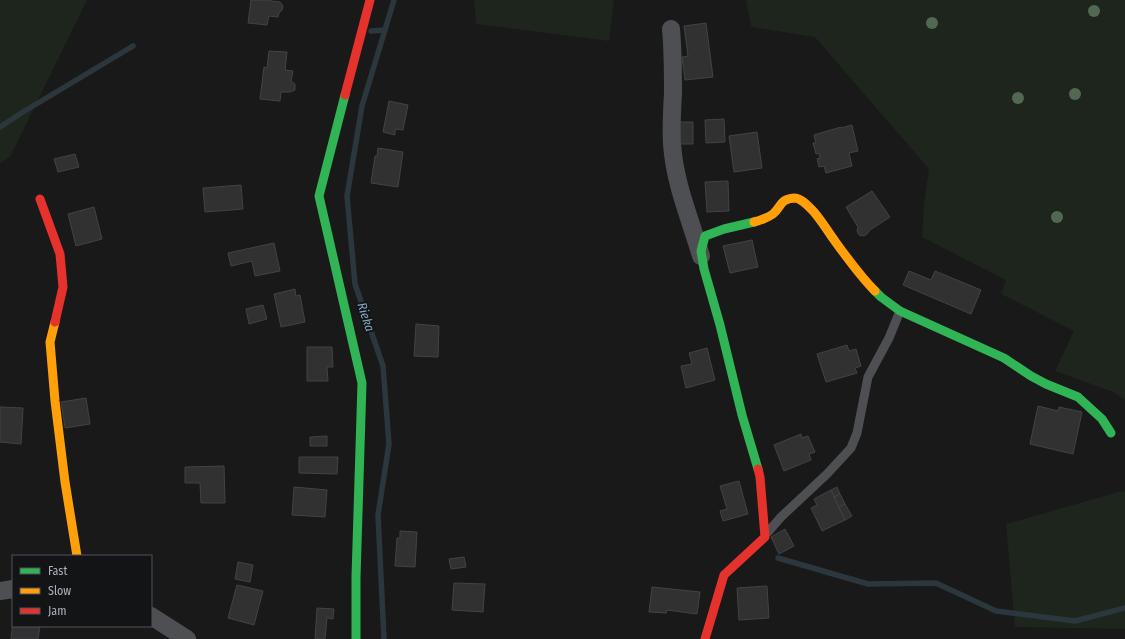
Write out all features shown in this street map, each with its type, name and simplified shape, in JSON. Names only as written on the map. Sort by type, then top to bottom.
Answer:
[{"type":"street","points":[[356,639],[356,577],[362,383],[319,196],[370,0]]},
{"type":"street","points":[[672,29],[672,145],[674,163],[681,196],[703,261]]},
{"type":"street","points":[[705,639],[724,575],[765,537],[760,477],[742,415],[720,325],[704,269],[701,251],[705,236],[724,229],[754,222],[772,214],[781,203],[786,200],[796,198],[805,202],[814,212],[838,247],[867,283],[881,297],[900,311],[1004,358],[1046,384],[1078,397],[1102,419],[1111,433]]},
{"type":"street","points":[[40,199],[60,254],[63,287],[50,342],[55,401],[77,555]]},
{"type":"street","points":[[0,591],[12,589]]},
{"type":"street","points":[[152,617],[187,639]]},
{"type":"lane","points":[[765,537],[774,524],[827,474],[851,448],[858,433],[868,377],[889,338],[900,311]]},
{"type":"shaded area","points":[[0,0],[87,0],[10,157],[0,163]]},
{"type":"shaded area","points":[[474,0],[614,0],[609,41],[476,24]]},
{"type":"shaded area","points":[[746,0],[1125,0],[1125,400],[1113,392],[1055,371],[1074,331],[1001,294],[1006,280],[922,237],[924,204],[929,169],[815,37],[751,27]]},
{"type":"shaded area","points":[[1122,491],[1125,492],[1125,629],[1015,627],[1006,524]]},
{"type":"building","points":[[251,0],[271,0],[280,2],[283,6],[282,10],[278,17],[269,16],[267,25],[248,23]]},
{"type":"building","points":[[706,23],[713,77],[685,80],[682,57],[688,56],[684,26]]},
{"type":"building","points":[[269,51],[287,52],[285,70],[293,71],[291,81],[295,84],[295,90],[290,92],[281,92],[280,101],[260,99],[264,67],[267,68]]},
{"type":"building","points":[[389,101],[408,105],[403,130],[395,129],[395,135],[383,132]]},
{"type":"building","points":[[724,119],[725,142],[706,143],[705,120]]},
{"type":"building","points":[[677,122],[693,122],[693,144],[678,144]]},
{"type":"building","points":[[852,125],[858,151],[849,153],[852,166],[826,173],[824,166],[819,167],[817,159],[820,158],[819,153],[816,154],[813,143],[816,143],[814,135]]},
{"type":"building","points":[[757,132],[762,168],[734,172],[729,136]]},
{"type":"building","points":[[378,148],[403,152],[398,187],[371,183],[375,156],[377,156]]},
{"type":"building","points":[[75,154],[79,167],[58,172],[54,159]]},
{"type":"building","points":[[728,181],[729,211],[707,212],[705,182]]},
{"type":"building","points":[[241,185],[243,209],[205,212],[203,188]]},
{"type":"building","points":[[872,191],[890,217],[870,230],[864,236],[859,235],[857,231],[858,227],[846,207]]},
{"type":"building","points":[[94,207],[102,239],[76,246],[68,214]]},
{"type":"building","points":[[752,240],[758,267],[730,273],[723,246]]},
{"type":"building","points":[[274,243],[280,271],[255,276],[252,261],[231,266],[228,253]]},
{"type":"building","points":[[909,271],[931,280],[935,271],[981,290],[971,314],[903,285]]},
{"type":"building","points":[[295,289],[296,296],[300,295],[305,322],[281,327],[274,294]]},
{"type":"building","points":[[263,305],[267,319],[249,324],[246,309]]},
{"type":"building","points":[[416,324],[439,326],[438,357],[414,356]]},
{"type":"building","points":[[847,345],[849,351],[856,349],[861,366],[855,368],[857,373],[826,382],[817,354]]},
{"type":"building","points":[[307,347],[332,347],[333,367],[327,367],[328,381],[307,381]]},
{"type":"building","points":[[707,348],[715,380],[686,388],[681,366],[692,364],[689,353]]},
{"type":"building","points":[[86,398],[90,424],[65,428],[61,402]]},
{"type":"building","points":[[1038,406],[1058,411],[1059,407],[1082,412],[1073,454],[1030,444]]},
{"type":"building","points":[[0,407],[23,408],[21,444],[0,442]]},
{"type":"building","points":[[801,434],[802,438],[808,436],[815,452],[809,454],[811,460],[784,471],[774,445]]},
{"type":"building","points":[[327,436],[327,446],[310,446],[310,437]]},
{"type":"building","points":[[299,457],[338,457],[337,474],[299,473]]},
{"type":"building","points":[[224,466],[225,503],[201,503],[200,483],[185,483],[185,467]]},
{"type":"building","points":[[739,481],[748,514],[723,521],[720,511],[727,509],[720,486]]},
{"type":"building","points":[[294,487],[327,490],[325,517],[292,515]]},
{"type":"building","points":[[837,487],[840,494],[834,497],[831,490]]},
{"type":"building","points":[[831,490],[845,520],[822,531],[811,508],[817,505],[814,499]]},
{"type":"building","points":[[840,494],[845,504],[839,507],[834,497]]},
{"type":"building","points":[[845,504],[852,516],[845,520],[839,507]]},
{"type":"building","points":[[785,529],[794,546],[779,554],[771,537]]},
{"type":"building","points":[[400,531],[417,532],[415,567],[395,566],[397,538],[400,538]]},
{"type":"building","points":[[464,557],[466,567],[451,569],[449,559]]},
{"type":"building","points":[[238,562],[253,565],[250,582],[235,579]]},
{"type":"building","points":[[454,583],[485,584],[483,612],[452,610]]},
{"type":"building","points":[[237,585],[263,591],[254,625],[228,618]]},
{"type":"building","points":[[767,586],[769,618],[739,620],[737,588]]},
{"type":"building","points":[[652,587],[700,592],[697,614],[667,610],[666,613],[649,612]]},
{"type":"building","points":[[317,608],[334,609],[333,619],[327,618],[325,639],[315,639]]},
{"type":"building","points":[[12,627],[40,627],[38,639],[11,639]]},
{"type":"waterway","name":"Rieka","points":[[384,639],[378,515],[389,444],[383,366],[355,284],[347,196],[362,106],[394,0]]},
{"type":"waterway","points":[[371,31],[385,30]]},
{"type":"waterway","points":[[0,127],[133,46]]},
{"type":"waterway","points":[[778,558],[868,584],[936,583],[996,611],[1075,621],[1125,608]]},
{"type":"traffic: fast","points":[[345,95],[319,196],[362,383],[356,577],[356,639]]},
{"type":"traffic: fast","points":[[754,222],[724,229],[705,236],[701,251],[704,269],[720,325],[742,415],[758,469]]},
{"type":"traffic: fast","points":[[875,291],[900,311],[1004,358],[1046,384],[1078,397],[1102,419],[1111,433]]},
{"type":"traffic: slow","points":[[754,222],[773,214],[784,201],[794,198],[800,199],[808,205],[852,265],[875,291]]},
{"type":"traffic: slow","points":[[55,322],[50,342],[55,401],[65,482],[77,555]]},
{"type":"traffic: jam","points":[[345,95],[370,0]]},
{"type":"traffic: jam","points":[[40,199],[60,254],[63,287],[55,322]]},
{"type":"traffic: jam","points":[[705,639],[724,575],[765,537],[758,469]]}]
